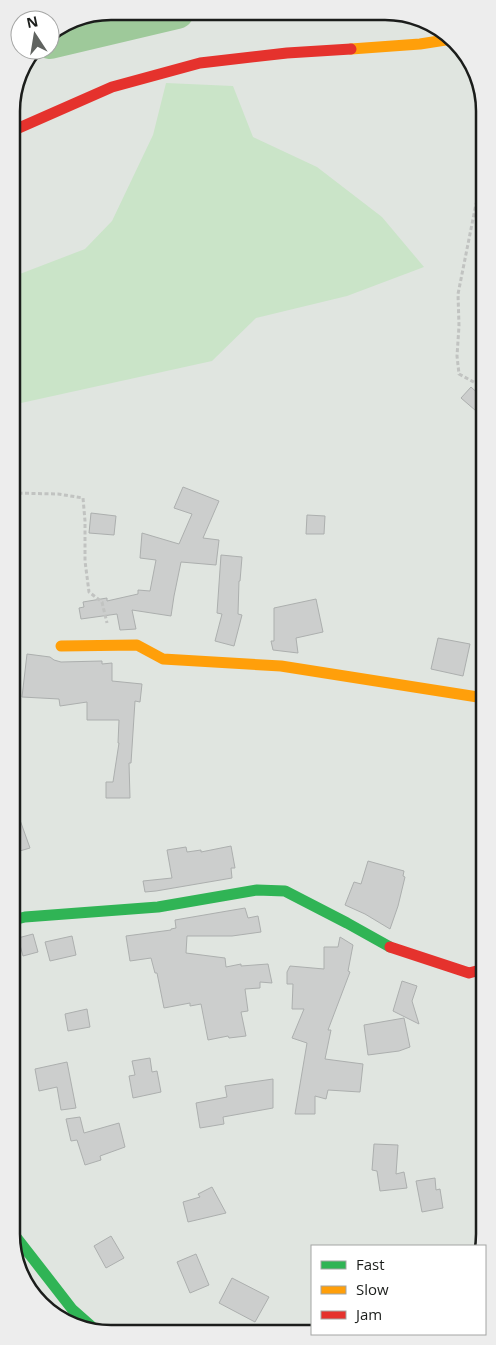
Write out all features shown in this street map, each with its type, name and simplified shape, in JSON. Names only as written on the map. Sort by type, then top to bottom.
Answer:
[{"type":"street","points":[[20,127],[112,87],[200,63],[288,53],[420,44],[442,41]]},
{"type":"street","points":[[61,646],[137,645],[163,659],[281,666],[476,697]]},
{"type":"street","points":[[20,918],[158,907],[257,890],[285,891],[348,923],[388,947],[470,973],[476,971]]},
{"type":"street","points":[[21,1243],[72,1309],[86,1321]]},
{"type":"path","points":[[476,204],[458,294],[459,326],[457,356],[459,374],[476,383]]},
{"type":"path","points":[[20,493],[58,494],[83,498],[85,561],[89,592],[102,602],[109,646]]},
{"type":"green space","points":[[166,83],[233,86],[253,137],[317,167],[382,217],[424,267],[347,296],[256,318],[212,361],[20,403],[20,274],[85,249],[112,221],[153,135]]},
{"type":"building","points":[[471,387],[476,392],[476,411],[461,398]]},
{"type":"building","points":[[183,487],[219,501],[203,538],[219,540],[216,565],[181,562],[171,616],[132,610],[136,629],[120,630],[117,614],[81,619],[79,608],[84,607],[83,602],[107,598],[107,601],[138,594],[138,590],[150,591],[156,560],[140,558],[142,533],[179,544],[192,514],[174,508]]},
{"type":"building","points":[[91,513],[116,516],[114,535],[89,533]]},
{"type":"building","points":[[307,515],[325,516],[324,534],[306,534]]},
{"type":"building","points":[[221,555],[242,557],[238,614],[242,615],[234,646],[215,641],[222,614],[217,613]]},
{"type":"building","points":[[316,599],[323,632],[296,638],[298,653],[273,650],[271,641],[274,641],[274,608]]},
{"type":"building","points":[[438,638],[470,644],[463,676],[431,669]]},
{"type":"building","points":[[27,654],[50,657],[61,662],[102,661],[102,664],[112,663],[112,681],[142,684],[140,702],[135,701],[131,763],[129,763],[130,798],[106,798],[106,782],[113,782],[119,743],[119,720],[87,720],[87,702],[60,706],[59,699],[22,697]]},
{"type":"building","points":[[20,820],[30,848],[20,851]]},
{"type":"building","points":[[231,846],[235,868],[231,868],[232,878],[145,892],[143,881],[172,878],[167,850],[186,847],[187,852],[201,850],[201,852]]},
{"type":"building","points":[[368,861],[404,871],[403,876],[405,877],[398,906],[390,929],[345,905],[354,882],[361,884]]},
{"type":"building","points":[[245,908],[248,918],[258,916],[261,932],[232,936],[187,936],[186,953],[225,958],[226,967],[241,964],[241,966],[268,964],[272,983],[260,982],[260,988],[245,989],[248,1011],[241,1012],[246,1036],[229,1038],[228,1036],[208,1040],[201,1004],[190,1006],[190,1003],[164,1008],[157,973],[155,973],[151,958],[130,961],[126,936],[171,930],[176,928],[175,920]]},
{"type":"building","points":[[33,934],[38,952],[23,956],[20,937]]},
{"type":"building","points":[[72,936],[76,955],[50,961],[45,942]]},
{"type":"building","points":[[340,937],[353,945],[348,971],[350,972],[328,1030],[331,1030],[325,1059],[363,1064],[360,1092],[328,1090],[326,1099],[315,1096],[315,1114],[295,1114],[307,1043],[292,1038],[304,1009],[292,1009],[293,984],[287,984],[287,972],[290,966],[324,969],[324,947],[338,947]]},
{"type":"building","points":[[402,981],[417,986],[412,1001],[419,1024],[393,1011]]},
{"type":"building","points":[[87,1009],[90,1027],[68,1031],[65,1014]]},
{"type":"building","points":[[404,1018],[410,1047],[399,1051],[368,1055],[364,1025]]},
{"type":"building","points":[[150,1058],[152,1072],[157,1071],[161,1092],[133,1098],[129,1076],[135,1075],[132,1061]]},
{"type":"building","points":[[67,1062],[76,1108],[61,1110],[57,1087],[39,1091],[35,1069]]},
{"type":"building","points":[[273,1079],[273,1108],[223,1117],[224,1124],[200,1128],[196,1103],[227,1097],[225,1086]]},
{"type":"building","points":[[80,1117],[84,1133],[119,1123],[125,1147],[100,1156],[101,1160],[85,1165],[77,1140],[71,1141],[66,1119]]},
{"type":"building","points":[[374,1144],[398,1145],[396,1174],[404,1172],[407,1188],[380,1191],[377,1171],[372,1170]]},
{"type":"building","points":[[435,1178],[436,1190],[440,1189],[443,1208],[422,1212],[416,1181]]},
{"type":"building","points":[[212,1187],[226,1213],[188,1222],[183,1202],[200,1197],[198,1194]]},
{"type":"building","points":[[111,1236],[124,1258],[106,1268],[94,1246]]},
{"type":"building","points":[[196,1254],[209,1285],[190,1293],[177,1262]]},
{"type":"building","points":[[232,1278],[269,1297],[255,1322],[219,1303]]},
{"type":"waterway","points":[[60,40],[143,20]]},
{"type":"traffic: fast","points":[[20,918],[158,907],[257,890],[285,891],[390,947]]},
{"type":"traffic: fast","points":[[21,1243],[72,1309],[86,1321]]},
{"type":"traffic: slow","points":[[351,49],[442,41]]},
{"type":"traffic: slow","points":[[61,646],[137,645],[163,659],[281,666],[476,697]]},
{"type":"traffic: jam","points":[[20,127],[112,87],[200,63],[287,53],[351,49]]},
{"type":"traffic: jam","points":[[390,947],[469,973],[476,971]]}]
